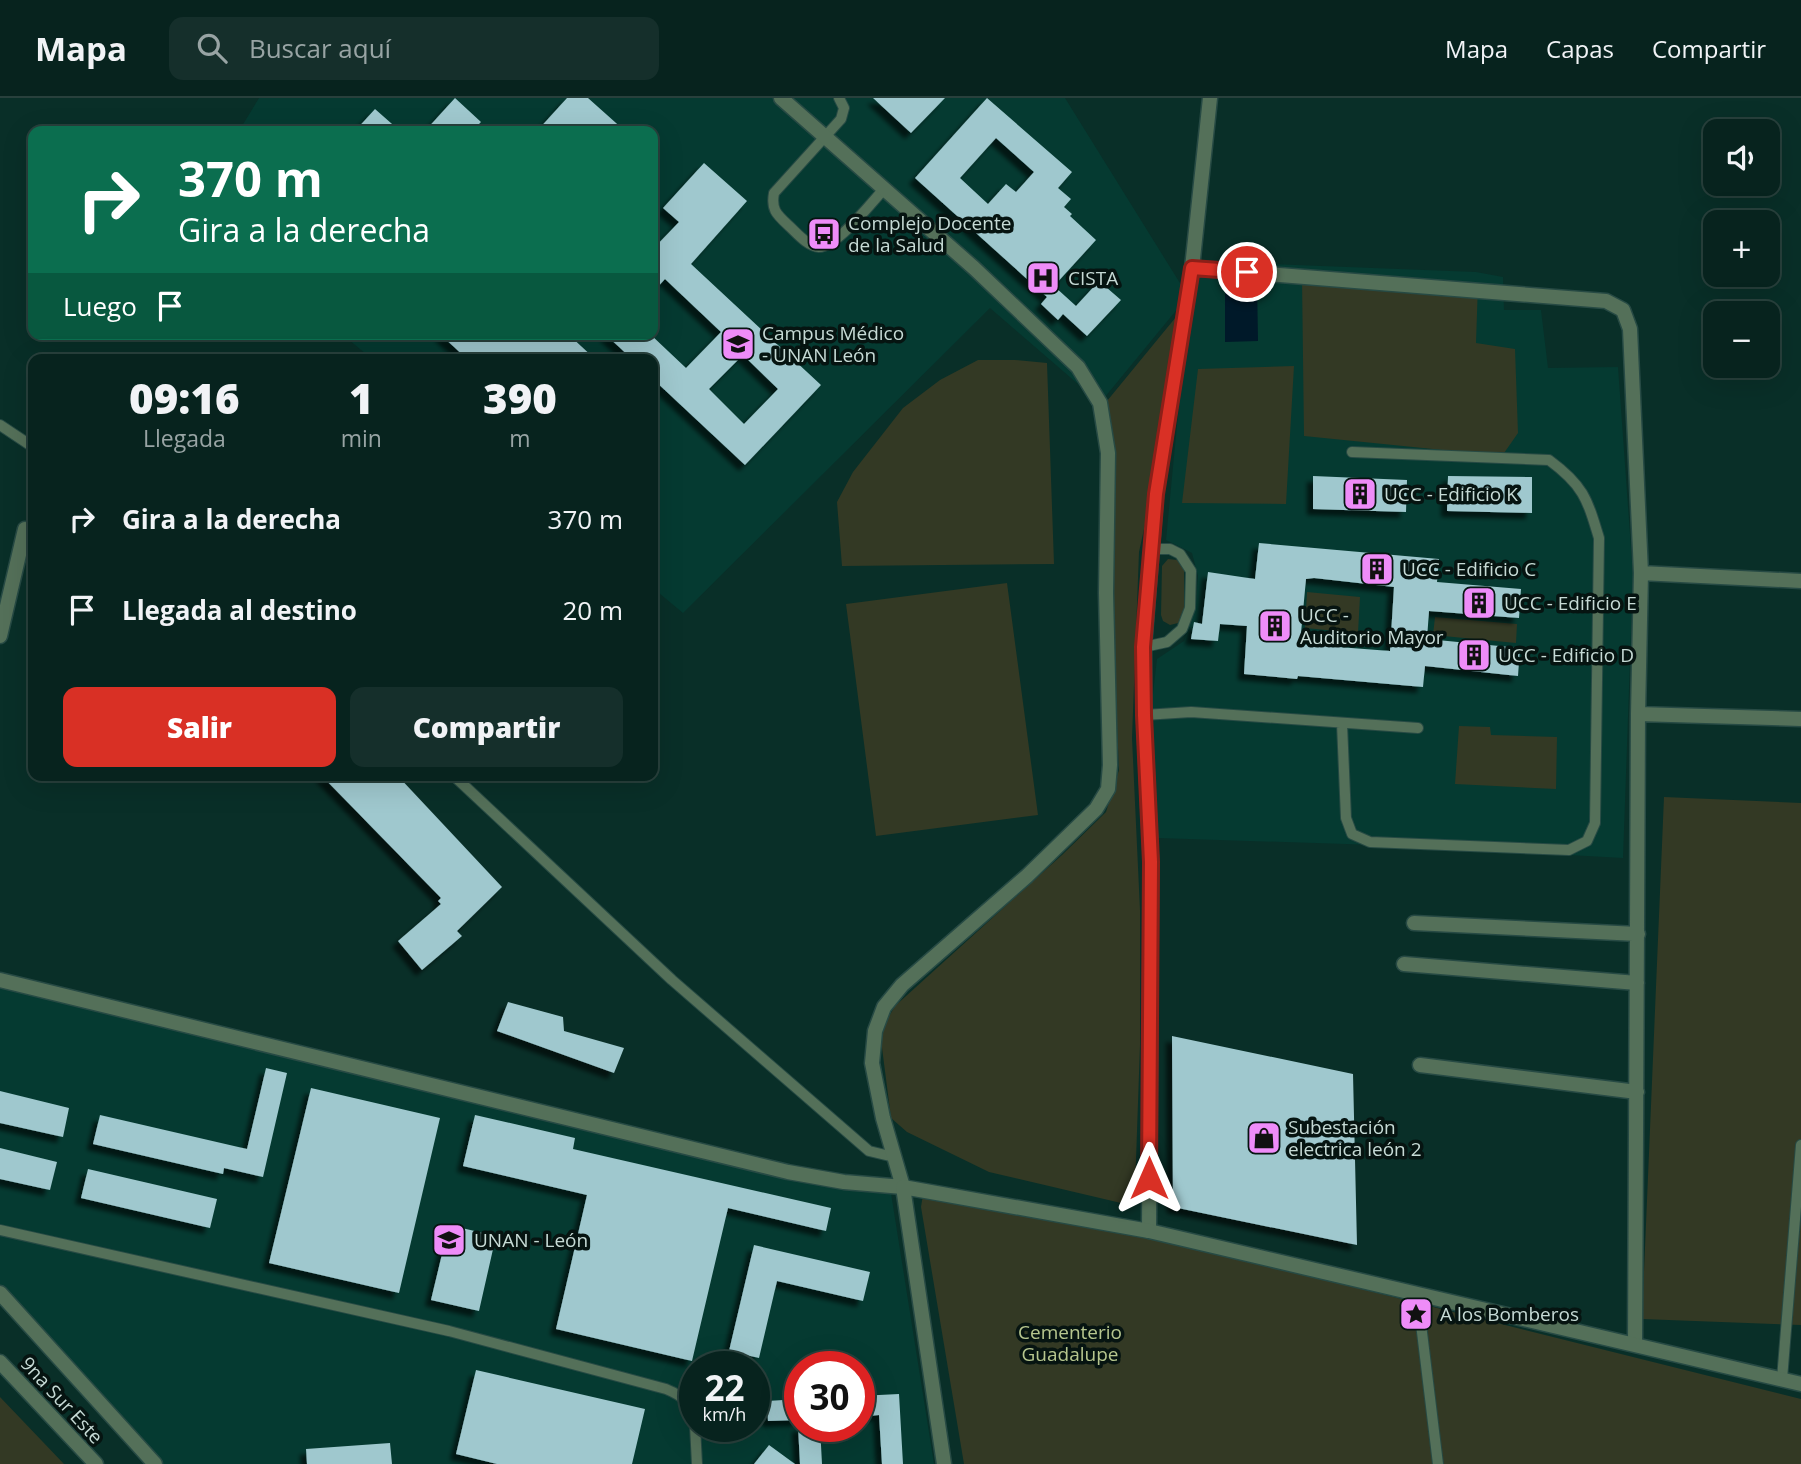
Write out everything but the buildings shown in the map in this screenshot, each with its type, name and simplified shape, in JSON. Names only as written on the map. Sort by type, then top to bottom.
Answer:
[{"type":"street","points":[[781,98],[975,268],[1078,367],[1100,403],[1108,453],[1105,593],[1110,765],[1108,789],[1096,809],[1067,838],[902,985],[884,1007],[875,1031],[872,1063],[883,1118],[904,1187],[944,1464]]},
{"type":"street","points":[[1149,1231],[1151,862],[1143,647],[1156,494],[1192,268],[1210,98]]},
{"type":"street","points":[[1192,268],[1605,301],[1623,310],[1630,329],[1641,573],[1635,1344]]},
{"type":"street","points":[[0,636],[25,529]]},
{"type":"street","points":[[1641,573],[1801,581]]},
{"type":"street","points":[[1638,714],[1801,719]]},
{"type":"street","points":[[1414,923],[1638,934]]},
{"type":"street","points":[[1404,964],[1637,983]]},
{"type":"street","points":[[0,980],[788,1172],[844,1182],[904,1187],[1149,1231],[1801,1384]]},
{"type":"street","points":[[1420,1065],[1637,1092]]},
{"type":"street","points":[[0,1293],[155,1464]]},
{"type":"street","name":"9na Sur Este","points":[[0,1362],[96,1464]]},
{"type":"lane","points":[[839,98],[844,108],[841,119],[774,192],[772,204],[776,214],[808,243],[821,247],[834,242],[884,189]]},
{"type":"lane","points":[[0,425],[28,444]]},
{"type":"lane","points":[[1342,724],[1346,818],[1352,834],[1370,842],[1569,850],[1587,841],[1595,823],[1599,538],[1588,500],[1571,476],[1549,460],[1352,452]]},
{"type":"lane","points":[[1143,647],[1167,642],[1182,629],[1190,608],[1191,571],[1186,562],[1180,554],[1170,549],[1150,549]]},
{"type":"lane","points":[[1144,715],[1191,712],[1418,728]]},
{"type":"lane","points":[[459,781],[672,980],[869,1151],[894,1157]]},
{"type":"lane","points":[[1782,1379],[1801,1145]]},
{"type":"lane","points":[[0,1230],[449,1331],[679,1395]]},
{"type":"lane","points":[[1421,1324],[1438,1464]]},
{"type":"lane","points":[[696,1442],[697,1464]]},
{"type":"shaded area","points":[[259,98],[1065,98],[1188,296],[1100,403],[990,308],[683,613],[658,592],[658,354],[366,354],[349,340],[658,340],[658,126],[242,126]]},
{"type":"shaded area","points":[[1269,264],[1476,272],[1503,277],[1504,310],[1541,310],[1548,368],[1618,367],[1633,576],[1623,858],[1407,846],[1158,838],[1152,702],[1157,659],[1184,641],[1196,605],[1198,576],[1192,553],[1166,540],[1192,268]]},
{"type":"shaded area","name":"UNAN - León","points":[[0,980],[788,1172],[890,1187],[934,1464],[155,1464],[0,1293]]},
{"type":"green space","points":[[1302,279],[1478,284],[1476,343],[1515,349],[1518,433],[1502,456],[1304,436]]},
{"type":"green space","points":[[1176,317],[1156,474],[1139,552],[1132,738],[1140,910],[1140,1045],[1135,1189],[1130,1200],[1121,1203],[989,1172],[907,1132],[891,1118],[880,1032],[895,1006],[1106,812],[1119,770],[1113,635],[1113,494],[1107,401]]},
{"type":"green space","points":[[978,360],[1047,363],[1054,564],[842,566],[837,502],[853,472],[903,408],[940,380]]},
{"type":"green space","points":[[1294,366],[1286,504],[1182,503],[1198,369]]},
{"type":"green space","points":[[1168,559],[1177,560],[1184,567],[1184,615],[1178,623],[1170,625],[1163,621],[1161,615],[1162,566]]},
{"type":"green space","points":[[1007,583],[1038,815],[876,836],[846,604]]},
{"type":"green space","points":[[1307,592],[1360,597],[1358,633],[1305,628]]},
{"type":"green space","points":[[1435,617],[1517,624],[1516,643],[1433,635]]},
{"type":"green space","points":[[1459,726],[1490,727],[1491,735],[1557,737],[1556,789],[1455,784]]},
{"type":"green space","points":[[1664,797],[1801,803],[1801,1325],[1642,1319]]},
{"type":"green space","name":"Cementerio Guadalupe","points":[[924,1188],[1114,1227],[1801,1399],[1801,1464],[964,1464],[921,1207]]},
{"type":"green space","points":[[0,1397],[64,1464],[0,1464]]},
{"type":"water","points":[[1225,280],[1257,280],[1258,341],[1225,342]]},
{"type":"place","name":"Complejo Docente de la Salud","points":[[824,234]]},
{"type":"place","name":"CISTA","points":[[1043,278]]},
{"type":"place","name":"Campus Médico - UNAN León","points":[[738,344]]},
{"type":"place","name":"UCC - Edificio K","points":[[1360,494]]},
{"type":"place","name":"UCC - Edificio C","points":[[1377,569]]},
{"type":"place","name":"UCC - Edificio E","points":[[1479,603]]},
{"type":"place","name":"UCC - Auditorio Mayor","points":[[1275,626]]},
{"type":"place","name":"UCC - Edificio D","points":[[1474,655]]},
{"type":"place","name":"Subestación electrica león 2","points":[[1264,1138]]},
{"type":"place","name":"UNAN - León","points":[[449,1240]]},
{"type":"place","name":"A los Bomberos","points":[[1416,1314]]},
{"type":"route","points":[[1149,1178],[1151,862],[1143,647],[1150,549],[1156,494],[1192,268],[1247,272]]}]
